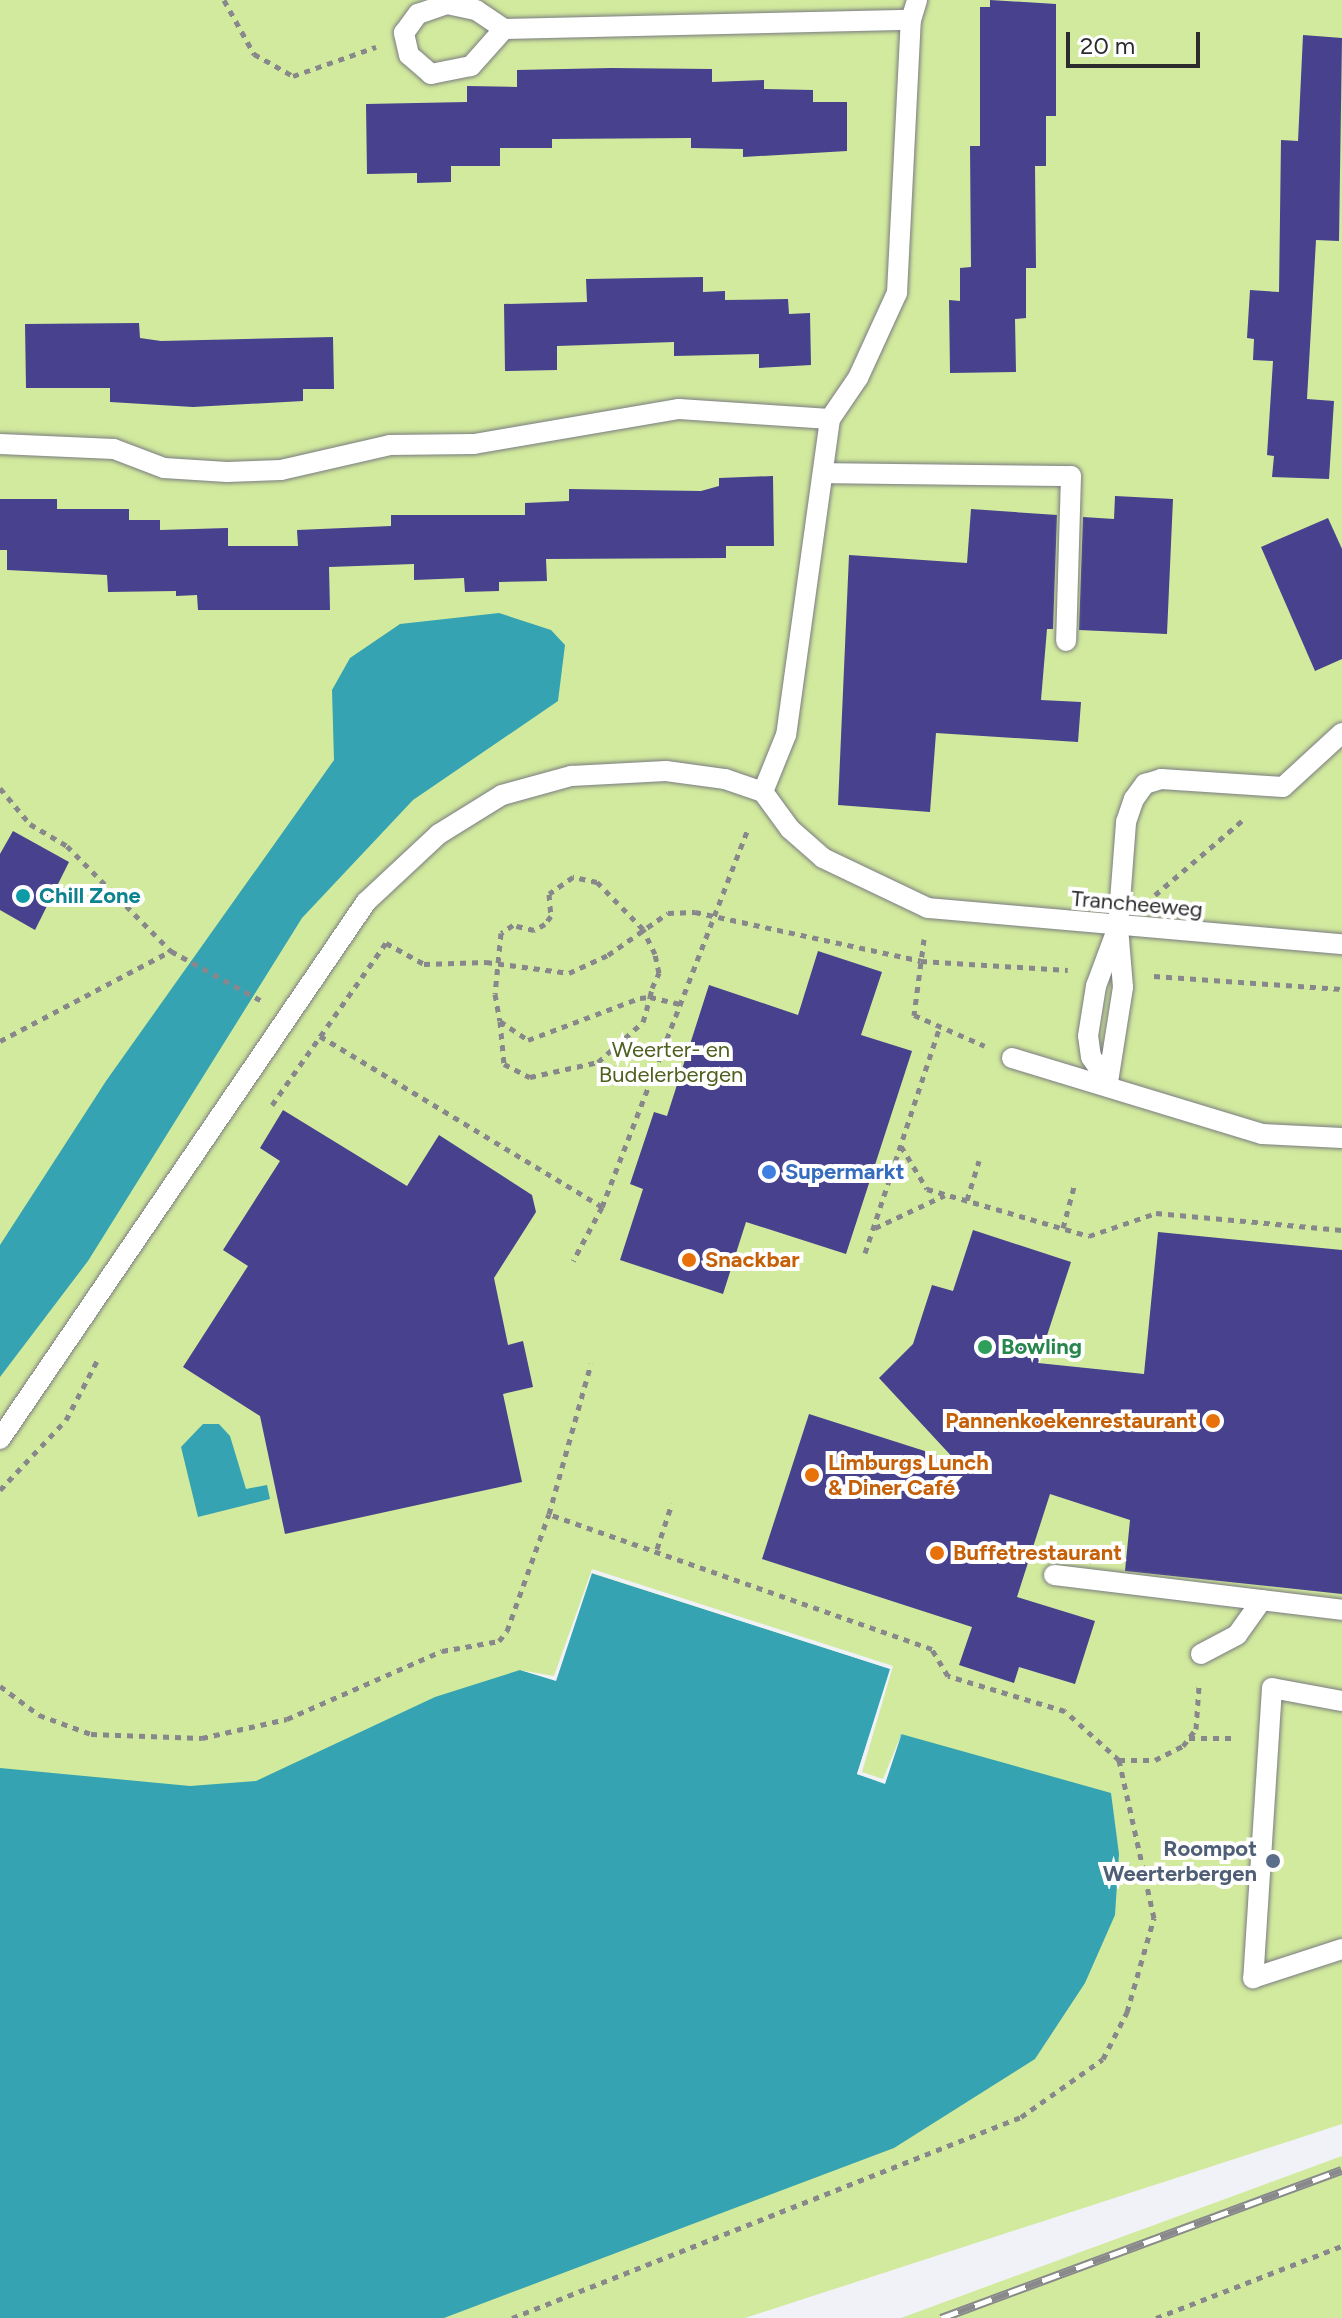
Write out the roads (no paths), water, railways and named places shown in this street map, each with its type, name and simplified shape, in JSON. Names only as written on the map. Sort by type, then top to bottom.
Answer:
[{"type":"lane","points":[[0,1439],[366,902],[439,834],[502,795],[571,776],[666,771],[725,779],[763,792],[786,735],[830,419],[858,378],[897,293],[914,10],[504,29],[476,10],[447,4],[418,14],[405,37],[409,55],[431,74],[471,66],[504,29]]},
{"type":"lane","points":[[0,444],[114,449],[164,468],[227,472],[281,470],[390,445],[474,444],[679,409],[830,419]]},
{"type":"lane","points":[[823,473],[1071,476],[1066,641]]},
{"type":"lane","points":[[1108,1082],[1091,1057],[1088,1036],[1111,973],[1118,927],[1126,822],[1145,784],[1161,779],[1283,787],[1342,733]]},
{"type":"lane","name":"Trancheeweg","points":[[763,792],[790,829],[823,858],[928,908],[1118,927],[1342,944]]},
{"type":"lane","points":[[1012,1058],[1108,1082],[1126,1094],[1262,1134],[1342,1138]]},
{"type":"lane","points":[[1054,1575],[1342,1610]]},
{"type":"lane","points":[[1201,1654],[1237,1635],[1262,1600]]},
{"type":"lane","points":[[1342,1701],[1272,1688],[1253,1978],[1342,1949]]},
{"type":"water","points":[[499,613],[551,630],[565,645],[558,701],[413,800],[302,918],[88,1261],[0,1377],[0,1245],[106,1081],[334,760],[332,690],[350,658],[400,624]]},
{"type":"water","points":[[203,1424],[219,1424],[230,1436],[246,1489],[267,1485],[270,1499],[198,1517],[181,1447]]},
{"type":"water","points":[[591,1573],[891,1669],[857,1774],[885,1783],[901,1734],[1111,1793],[1119,1854],[1115,1915],[1085,1983],[1035,2059],[894,2148],[444,2318],[0,2318],[0,1768],[190,1786],[256,1781],[435,1697],[520,1670],[556,1680]]},
{"type":"railway","points":[[941,2318],[1342,2170]]},
{"type":"place","name":"Chill Zone","points":[[23,896]]},
{"type":"place","name":"Supermarkt","points":[[769,1172]]},
{"type":"place","name":"Snackbar","points":[[689,1260]]},
{"type":"place","name":"Bowling","points":[[985,1347]]},
{"type":"place","name":"Pannenkoekenrestaurant","points":[[1213,1421]]},
{"type":"place","name":"Limburgs Lunch & Diner Café","points":[[812,1475]]},
{"type":"place","name":"Buffetrestaurant","points":[[937,1553]]},
{"type":"place","name":"Roompot Weerterbergen","points":[[1273,1861]]},
{"type":"park label","name":"Weerter- en Budelerbergen","points":[[671,1062]]}]
